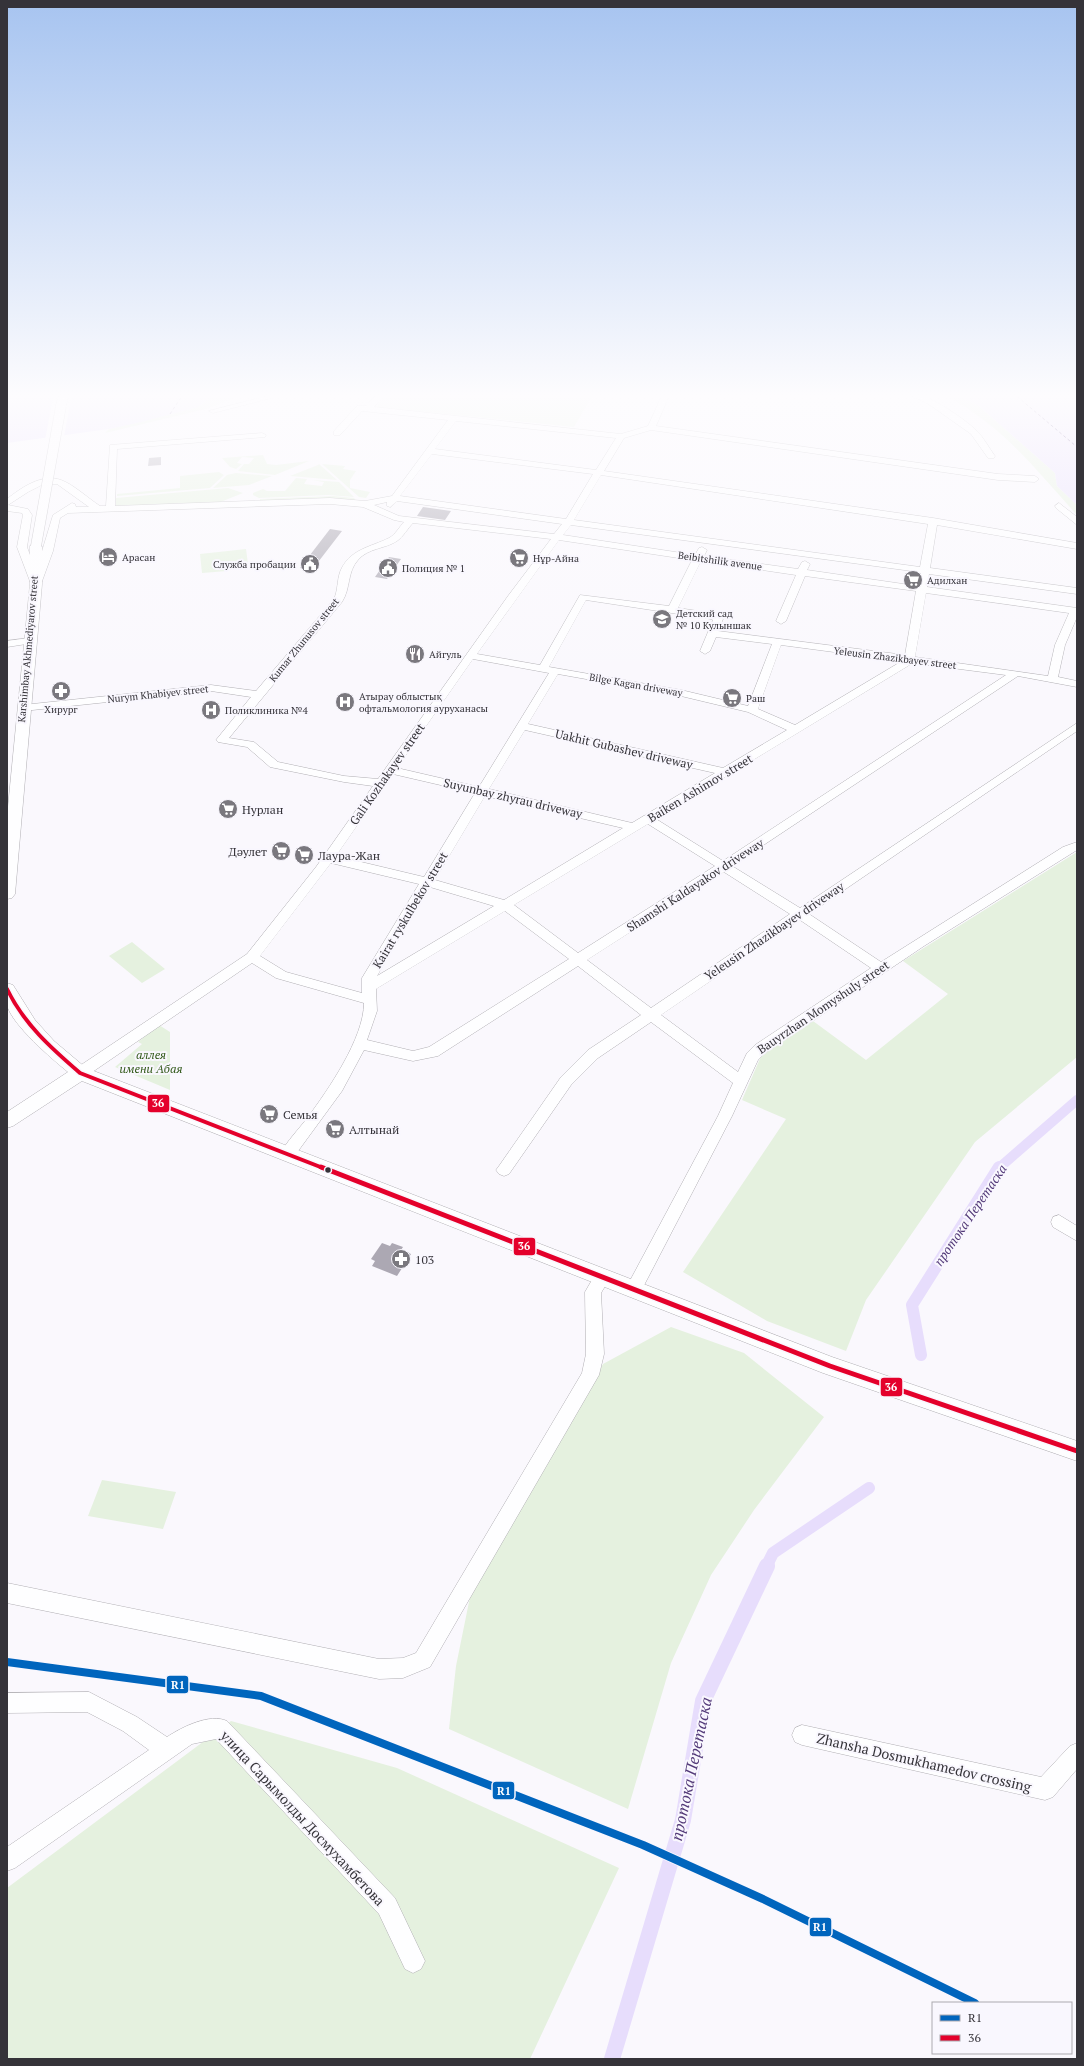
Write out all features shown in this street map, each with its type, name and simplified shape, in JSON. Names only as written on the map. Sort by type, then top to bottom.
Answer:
[{"type":"main road","name":"Karshimbay Akhmediyarov street","points":[[7,894],[29,641],[36,584],[36,546],[46,489]]},
{"type":"main road","points":[[7,989],[14,1006],[44,1043],[80,1073],[830,1366],[1077,1451]]},
{"type":"main road","points":[[7,1121],[80,1073]]},
{"type":"street","points":[[7,503],[26,489]]},
{"type":"street","points":[[68,489],[98,509]]},
{"type":"street","points":[[110,508],[111,489]]},
{"type":"street","points":[[384,513],[401,489]]},
{"type":"street","name":"Gali Kozhakayev street","points":[[80,1073],[150,1024],[252,957],[328,858],[542,555],[568,522],[589,489]]},
{"type":"street","points":[[718,489],[933,521],[1077,546]]},
{"type":"street","name":"Beibitshilik avenue","points":[[65,510],[330,500],[365,504],[394,498],[1077,590]]},
{"type":"street","points":[[36,584],[50,545],[56,517],[83,500]]},
{"type":"street","name":"Beibitshilik avenue","points":[[365,504],[397,518],[410,520],[557,537],[1076,610]]},
{"type":"street","points":[[1059,506],[1077,522]]},
{"type":"street","points":[[7,508],[25,511],[28,515],[22,547],[36,584]]},
{"type":"street","name":"Kumar Zhunusov street","points":[[259,695],[339,600],[343,589],[345,572],[355,557],[369,548],[394,539],[410,520]]},
{"type":"street","points":[[909,661],[923,588],[924,570],[933,521]]},
{"type":"street","points":[[705,651],[718,619],[716,617],[672,610],[706,540]]},
{"type":"street","points":[[782,621],[803,572],[808,554]]},
{"type":"street","name":"Kairat ryskulbekov street","points":[[288,1154],[327,1102],[360,1044],[370,1010],[369,978],[521,726],[583,597],[672,610]]},
{"type":"street","points":[[1052,680],[1060,645],[1076,610]]},
{"type":"street","name":"Yeleusin Zhazikbayev street","points":[[712,633],[909,661],[1016,673],[1077,684]]},
{"type":"street","points":[[7,644],[29,641]]},
{"type":"street","points":[[752,710],[777,643]]},
{"type":"street","name":"Bilge Kagan driveway","points":[[471,656],[681,693],[752,710],[797,730]]},
{"type":"street","name":"Baiken Ashimov street","points":[[369,994],[506,905],[909,661]]},
{"type":"street","name":"Shamshi Kaldayakov driveway","points":[[360,1044],[413,1056],[432,1052],[724,867],[1016,673]]},
{"type":"street","name":"Nurym Khabiyev street","points":[[23,708],[211,688],[259,695]]},
{"type":"street","points":[[259,695],[222,740],[250,744],[274,765],[344,779],[381,783]]},
{"type":"street","name":"Uakhit Gubashev driveway","points":[[521,726],[726,772]]},
{"type":"street","name":"Yeleusin Zhazikbayev driveway","points":[[504,1170],[566,1081],[593,1054],[1077,726]]},
{"type":"street","name":"Suyunbay zhyrau driveway","points":[[391,770],[482,790],[634,827]]},
{"type":"street","points":[[648,819],[800,914],[880,968]]},
{"type":"street","name":"Bauyrzhan Momyshuly street","points":[[633,1290],[725,1116],[740,1080],[752,1057],[760,1049],[880,968],[1061,854],[1077,846]]},
{"type":"street","points":[[328,858],[427,882],[506,905],[717,1065],[740,1080]]},
{"type":"street","points":[[252,957],[281,975],[369,994]]},
{"type":"street","points":[[1059,1222],[1077,1234]]},
{"type":"street","points":[[7,1593],[379,1669],[403,1668],[423,1660],[590,1375],[595,1354],[593,1292],[602,1278]]},
{"type":"street","points":[[7,1703],[89,1702],[130,1724],[167,1750]]},
{"type":"street","name":"улица Сарымолды Досмухамбетова","points":[[7,1860],[188,1735],[220,1728],[387,1906],[413,1961]]},
{"type":"street","name":"Zhansha Dosmukhamedov crossing","points":[[802,1735],[1045,1789],[1077,1753]]},
{"type":"green space","points":[[165,489],[194,489],[117,496],[117,494]]},
{"type":"green space","points":[[212,489],[232,489],[243,493],[218,503],[116,507],[116,498]]},
{"type":"green space","points":[[262,489],[267,491],[285,491],[286,489],[346,489],[354,497],[328,495],[259,498],[253,495],[253,493]]},
{"type":"green space","points":[[350,489],[370,492],[366,498],[359,497]]},
{"type":"green space","points":[[1054,489],[1061,489],[1077,505],[1077,515]]},
{"type":"green space","points":[[334,496],[354,498],[356,501],[330,498],[260,502],[260,499]]},
{"type":"green space","points":[[246,549],[248,564],[226,566],[227,571],[202,573],[200,554]]},
{"type":"green space","points":[[1077,852],[1077,1057],[975,1142],[866,1300],[846,1351],[767,1321],[683,1272],[786,1119],[742,1100],[762,1054],[813,1021],[866,1060],[948,994],[903,961]]},
{"type":"green space","points":[[132,942],[165,969],[142,983],[109,956]]},
{"type":"green space","name":"аллея имени Абая","points":[[159,1025],[170,1032],[170,1090],[115,1067],[142,1044],[138,1042]]},
{"type":"green space","points":[[671,1327],[744,1353],[824,1417],[754,1510],[711,1575],[671,1663],[628,1809],[449,1729],[456,1666],[471,1592],[603,1364]]},
{"type":"green space","points":[[102,1480],[176,1492],[163,1529],[88,1516]]},
{"type":"green space","points":[[231,1721],[397,1768],[619,1868],[530,2059],[7,2059],[7,1888]]},
{"type":"shaded area","points":[[1061,489],[1077,489],[1077,505]]},
{"type":"building","points":[[423,507],[451,511],[445,520],[417,516]]},
{"type":"building","points":[[330,529],[342,531],[312,570],[300,568]]},
{"type":"building","name":"Полиция № 1","points":[[389,557],[401,559],[387,579],[375,577]]},
{"type":"building","points":[[382,1243],[390,1246],[392,1243],[403,1247],[401,1250],[411,1254],[397,1276],[372,1266],[375,1261],[371,1259]]},
{"type":"waterway","name":"протока Перетаска","points":[[999,1168],[1077,1100]]},
{"type":"waterway","name":"протока Перетаска","points":[[921,1355],[912,1305],[999,1167]]},
{"type":"waterway","name":"протока Перетаска","points":[[766,1567],[773,1553],[869,1488]]},
{"type":"waterway","name":"протока Перетаска","points":[[612,2059],[683,1820],[703,1701],[767,1566]]},
{"type":"transit line","name":"36","points":[[7,989],[13,1002],[29,1025],[58,1055],[80,1073],[830,1366],[1077,1451]]},
{"type":"transit line","name":"R1","points":[[7,1662],[261,1696],[643,1845],[763,1899],[973,2002]]},
{"type":"place","name":"Арасан","points":[[108,557]]},
{"type":"place","name":"Нұр-Айна","points":[[519,558]]},
{"type":"place","name":"Служба пробации","points":[[310,564]]},
{"type":"place","name":"Полиция № 1","points":[[388,568]]},
{"type":"place","name":"Адилхан","points":[[913,580]]},
{"type":"place","name":"Детский сад № 10 Кулыншак","points":[[662,619]]},
{"type":"place","name":"Айгуль","points":[[415,654]]},
{"type":"place","name":"Хирург","points":[[61,691]]},
{"type":"place","name":"Раш","points":[[732,698]]},
{"type":"place","name":"Атырау облыстық офтальмология ауруханасы","points":[[345,702]]},
{"type":"place","name":"Поликлиника №4","points":[[211,710]]},
{"type":"place","name":"Нурлан","points":[[228,809]]},
{"type":"place","name":"Дәулет","points":[[281,851]]},
{"type":"place","name":"Лаура-Жан","points":[[304,855]]},
{"type":"place","name":"Семья","points":[[269,1114]]},
{"type":"place","name":"Алтынай","points":[[335,1129]]},
{"type":"place","name":"103","points":[[401,1259]]}]
